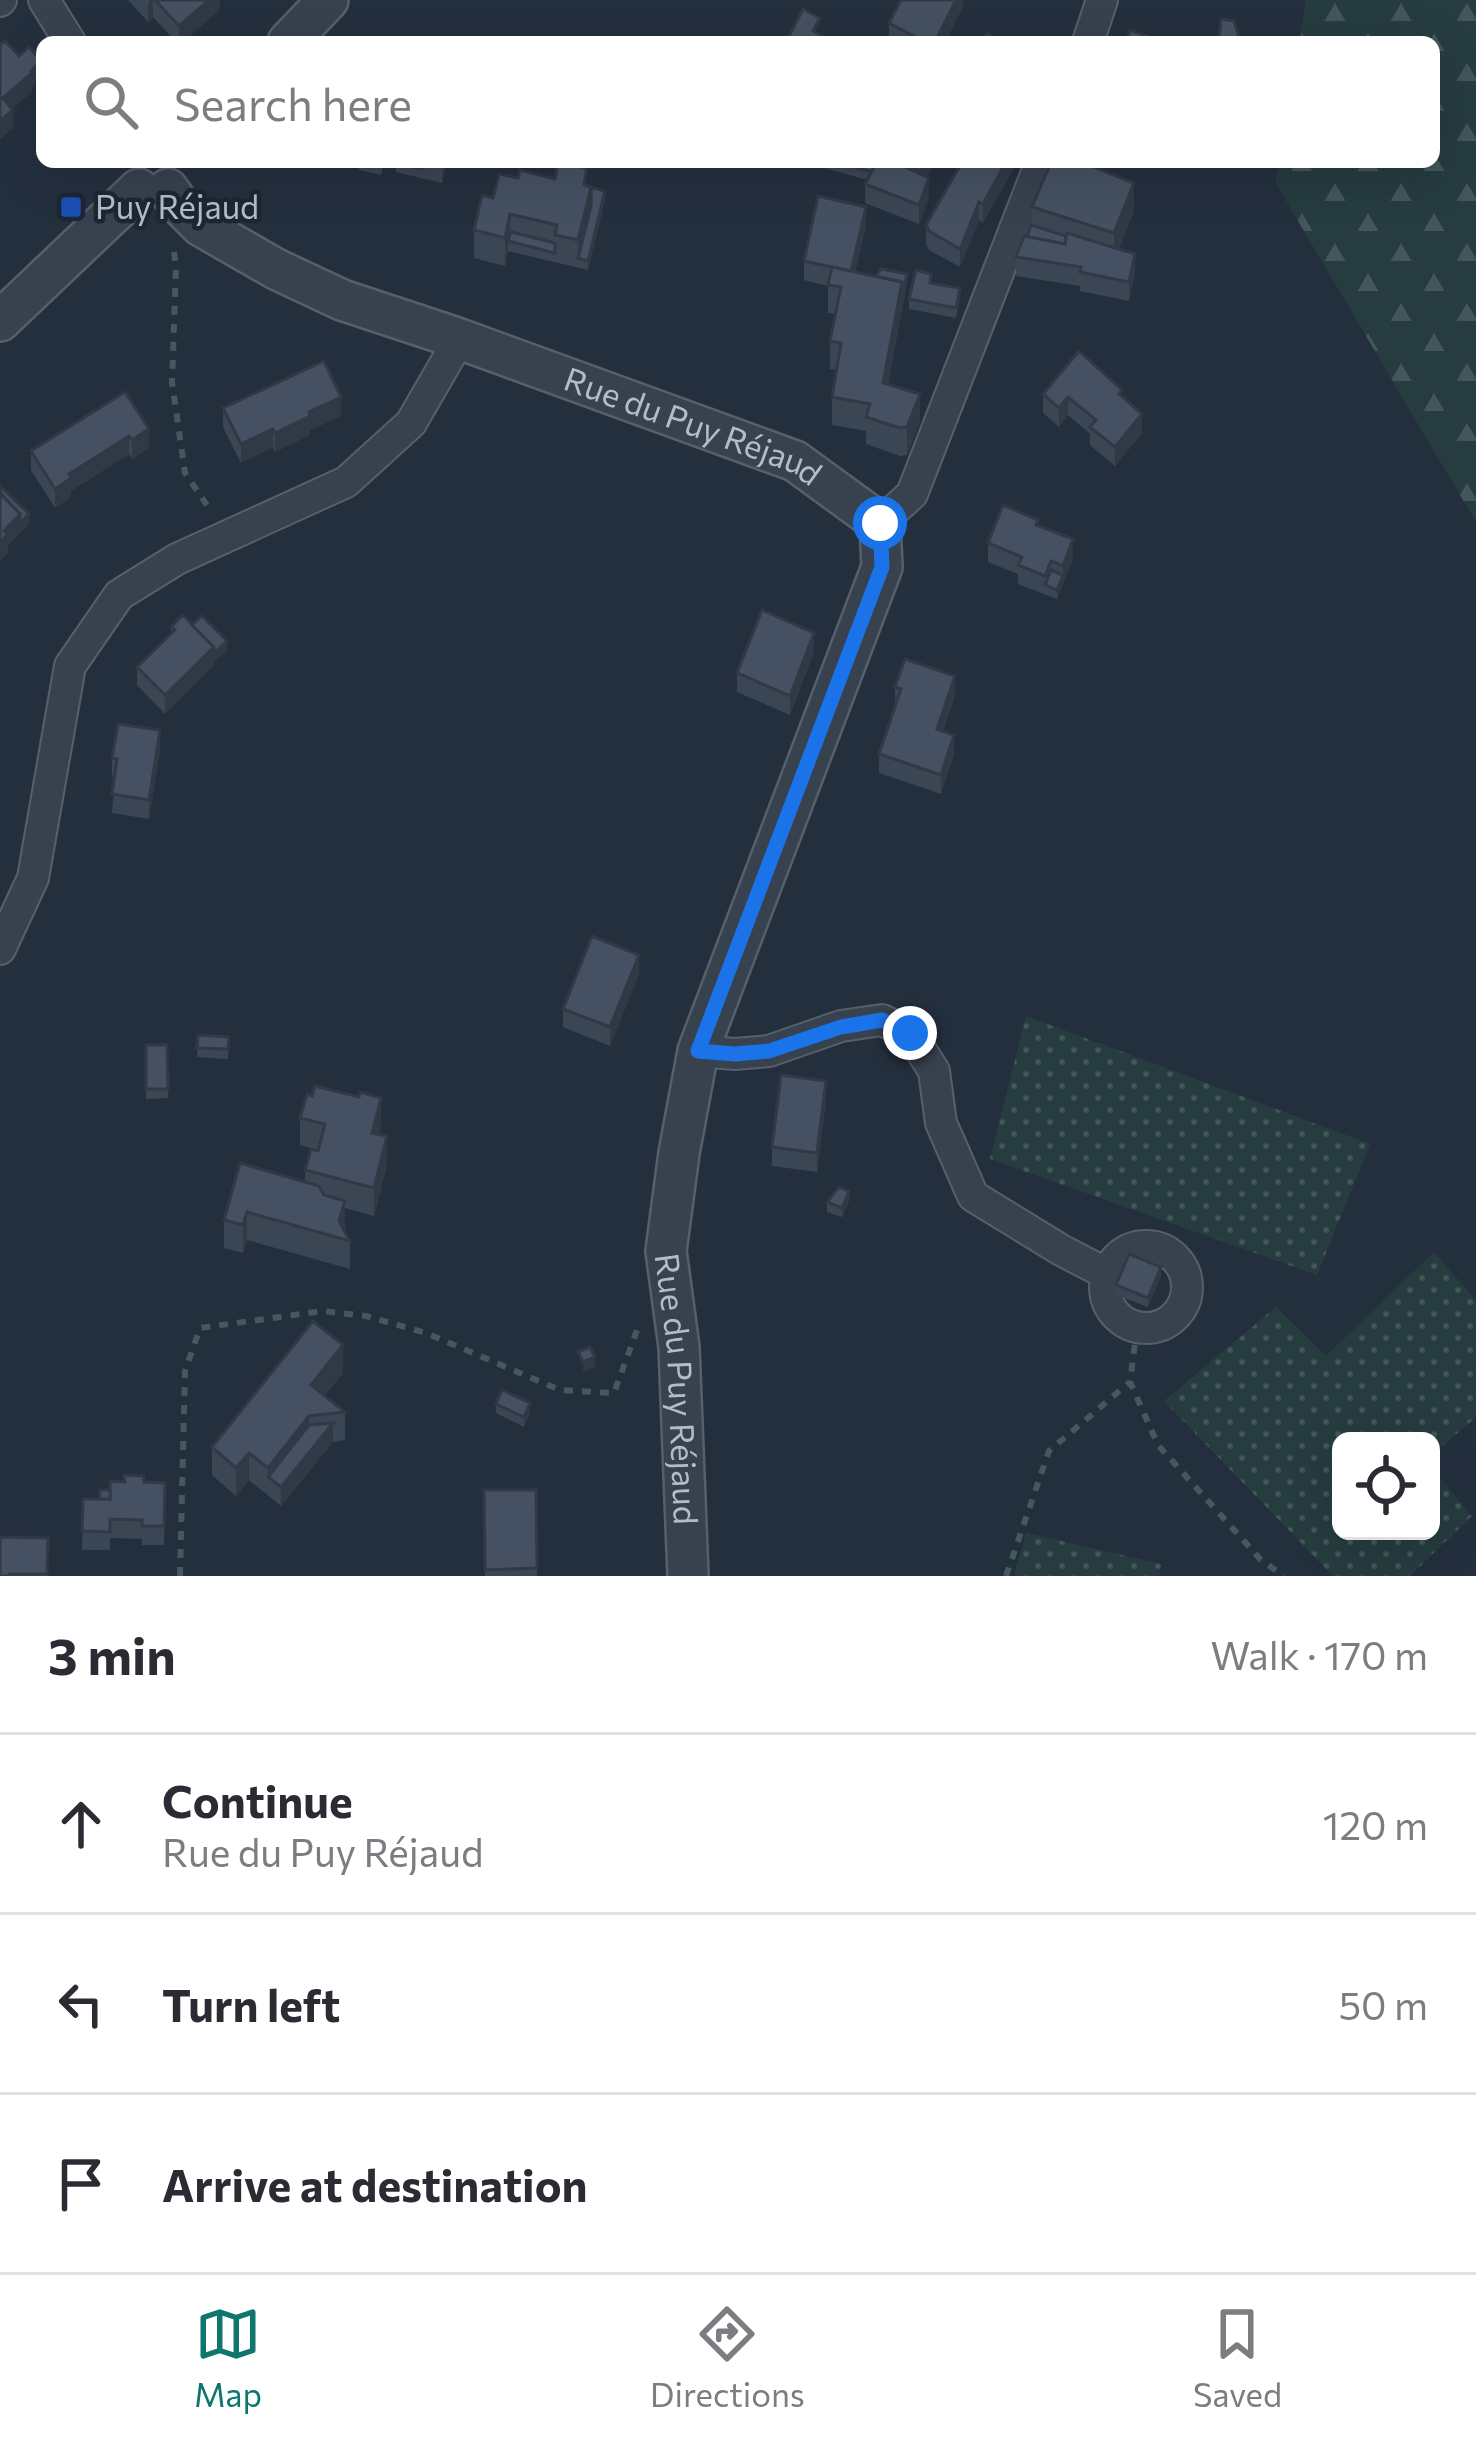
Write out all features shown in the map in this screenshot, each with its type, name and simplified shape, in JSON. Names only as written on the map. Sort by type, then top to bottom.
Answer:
[{"type":"street","points":[[44,0],[66,36]]},
{"type":"street","points":[[294,36],[328,0]]},
{"type":"street","points":[[1090,36],[1102,0]]},
{"type":"street","points":[[880,523],[912,494],[1039,168]]},
{"type":"street","points":[[0,321],[153,176]]},
{"type":"street","name":"Rue du Puy Réjaud","points":[[153,176],[201,226],[276,269],[342,300],[795,461],[880,523],[882,567],[698,1051],[679,1153],[666,1251],[679,1347],[688,1576]]},
{"type":"street","points":[[0,949],[32,878],[70,666],[119,595],[226,534],[346,482],[411,423],[457,338]]},
{"type":"street","points":[[698,1051],[769,1051],[841,1027],[882,1020],[910,1033],[934,1071],[941,1123],[973,1196],[1107,1274]]},
{"type":"street","points":[[1136,1247],[1163,1249],[1183,1267],[1187,1293],[1183,1306],[1163,1324],[1137,1327],[1114,1313],[1107,1301],[1107,1274],[1113,1262],[1136,1247]]},
{"type":"path","points":[[174,250],[172,382],[185,473],[226,534]]},
{"type":"path","points":[[180,1576],[185,1371],[200,1328],[323,1311],[366,1316],[426,1333],[560,1390],[614,1393],[644,1312]]},
{"type":"path","points":[[1137,1327],[1130,1382],[1158,1445],[1261,1560],[1284,1576]]},
{"type":"path","points":[[1006,1576],[1049,1451],[1130,1382]]},
{"type":"green space","points":[[1306,0],[1476,0],[1476,522],[1275,182],[1278,168],[1440,168],[1440,36],[1300,36]]},
{"type":"green space","points":[[1026,1016],[1370,1144],[1317,1275],[990,1159]]},
{"type":"green space","points":[[1434,1252],[1476,1300],[1476,1417],[1440,1448],[1440,1432],[1332,1432],[1332,1540],[1440,1540],[1440,1478],[1472,1516],[1410,1576],[1333,1576],[1164,1401],[1276,1307],[1326,1356]]},
{"type":"green space","points":[[1026,1533],[1161,1564],[1159,1576],[1014,1576]]},
{"type":"building","points":[[155,0],[209,0],[179,26]]},
{"type":"building","points":[[901,0],[956,0],[938,36],[914,36],[889,23]]},
{"type":"building","points":[[803,9],[820,18],[813,31],[823,36],[789,36]]},
{"type":"building","points":[[1221,19],[1234,21],[1239,36],[1219,36]]},
{"type":"building","points":[[5,41],[19,56],[29,47],[36,55],[36,66],[3,98],[13,110],[0,121],[0,45]]},
{"type":"building","points":[[557,168],[587,168],[584,185],[591,187],[578,240],[555,235],[557,225],[510,214],[505,238],[474,230],[482,195],[493,198],[499,174],[518,178],[520,170],[555,179]]},
{"type":"building","points":[[874,168],[907,168],[929,178],[919,205],[865,184]]},
{"type":"building","points":[[959,168],[1003,168],[983,204],[979,202],[960,249],[926,225]]},
{"type":"building","points":[[1048,168],[1096,168],[1134,183],[1114,233],[1032,207]]},
{"type":"building","points":[[591,187],[605,191],[588,261],[578,258]]},
{"type":"building","points":[[818,196],[866,207],[851,271],[804,261]]},
{"type":"building","points":[[1031,225],[1066,236],[1065,244],[1027,237]]},
{"type":"building","points":[[511,232],[555,243],[555,253],[508,241]]},
{"type":"building","points":[[1067,233],[1135,254],[1129,282],[1080,272],[1081,267],[1016,257],[1024,236],[1065,244]]},
{"type":"building","points":[[832,267],[902,282],[883,383],[920,394],[907,427],[866,417],[870,404],[832,397],[841,343],[830,341],[841,287],[828,285]]},
{"type":"building","points":[[881,269],[907,274],[902,296],[902,282],[876,276]]},
{"type":"building","points":[[916,270],[931,274],[930,283],[960,288],[956,308],[909,299]]},
{"type":"building","points":[[1079,351],[1142,414],[1115,447],[1090,427],[1096,420],[1068,397],[1059,408],[1043,394]]},
{"type":"building","points":[[324,361],[341,397],[275,433],[273,429],[241,444],[223,408]]},
{"type":"building","points":[[125,392],[149,429],[132,440],[129,436],[69,474],[71,478],[55,489],[31,451]]},
{"type":"building","points":[[1,487],[29,514],[20,523],[20,514],[0,493]]},
{"type":"building","points":[[0,493],[20,514],[0,542]]},
{"type":"building","points":[[1003,505],[1073,539],[1063,566],[1051,561],[1045,576],[1018,565],[1022,557],[988,543]]},
{"type":"building","points":[[1051,570],[1063,575],[1057,590],[1045,585]]},
{"type":"building","points":[[762,610],[814,633],[790,696],[737,673]]},
{"type":"building","points":[[183,615],[214,647],[165,695],[137,667],[175,630],[171,627]]},
{"type":"building","points":[[202,616],[227,641],[214,653],[214,647],[192,625]]},
{"type":"building","points":[[905,659],[955,676],[937,729],[954,735],[941,775],[879,754],[901,689],[895,687]]},
{"type":"building","points":[[118,724],[160,730],[149,800],[112,794]]},
{"type":"building","points":[[592,936],[639,955],[610,1027],[563,1009]]},
{"type":"building","points":[[198,1035],[229,1037],[228,1049],[197,1048]]},
{"type":"building","points":[[146,1045],[167,1045],[168,1089],[146,1089]]},
{"type":"building","points":[[781,1075],[826,1081],[817,1153],[772,1147]]},
{"type":"building","points":[[315,1086],[381,1098],[372,1133],[387,1136],[374,1188],[305,1170],[311,1149],[318,1151],[325,1124],[300,1118],[307,1094],[312,1096]]},
{"type":"building","points":[[240,1163],[319,1186],[324,1195],[345,1201],[339,1221],[350,1241],[247,1212],[243,1225],[224,1220]]},
{"type":"building","points":[[839,1187],[849,1191],[842,1208],[827,1202]]},
{"type":"building","points":[[1129,1254],[1161,1267],[1148,1298],[1116,1285]]},
{"type":"building","points":[[313,1321],[343,1345],[311,1385],[345,1412],[309,1416],[268,1468],[249,1453],[236,1468],[212,1447]]},
{"type":"building","points":[[590,1347],[595,1357],[583,1362],[578,1352]]},
{"type":"building","points":[[502,1390],[530,1403],[524,1417],[496,1404]]},
{"type":"building","points":[[333,1423],[281,1487],[268,1477],[309,1425]]},
{"type":"building","points":[[124,1475],[165,1483],[164,1526],[110,1519],[110,1532],[82,1531],[83,1499],[110,1499],[110,1481],[125,1482]]},
{"type":"building","points":[[484,1490],[536,1490],[537,1568],[485,1570]]},
{"type":"building","points":[[0,1537],[48,1538],[47,1574],[0,1576]]},
{"type":"place","name":"Puy Réjaud","points":[[71,207]]},
{"type":"route","points":[[880,523],[882,567],[698,1051],[769,1051],[841,1027],[882,1020],[910,1033]]}]
